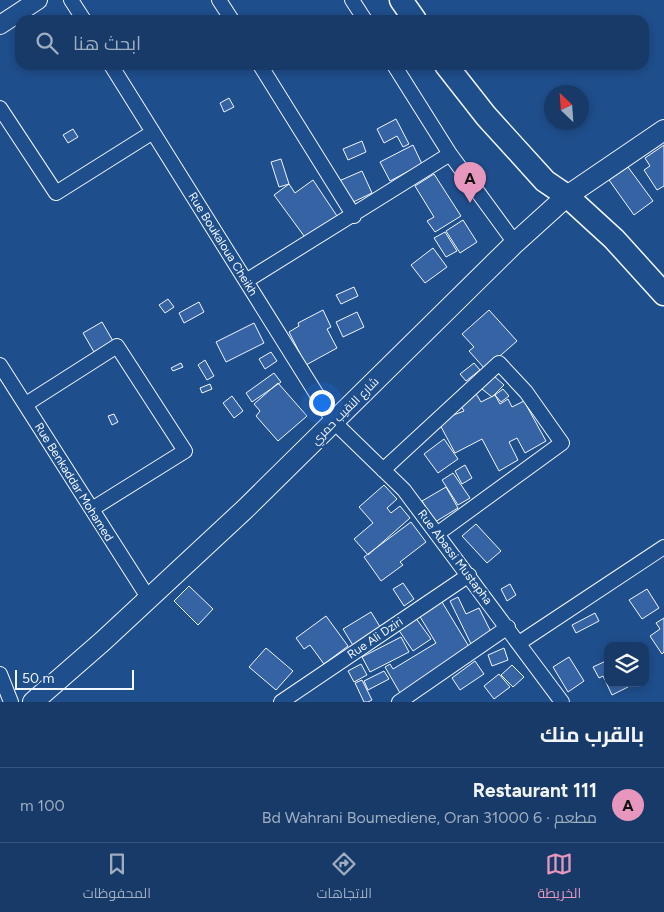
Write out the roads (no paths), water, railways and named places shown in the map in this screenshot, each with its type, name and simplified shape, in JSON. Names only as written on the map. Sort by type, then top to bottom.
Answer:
[{"type":"main road","points":[[401,0],[412,15]]},
{"type":"main road","points":[[450,70],[486,116],[545,182],[568,196],[614,239],[664,294]]},
{"type":"main road","name":"شارع النقيب حمري","points":[[33,702],[149,598],[334,422],[515,243],[568,196],[664,130]]},
{"type":"street","points":[[15,15],[38,0]]},
{"type":"street","points":[[72,0],[81,15]]},
{"type":"street","points":[[219,0],[229,15]]},
{"type":"street","points":[[352,0],[362,15]]},
{"type":"street","points":[[0,25],[15,15]]},
{"type":"street","name":"Rue Boukaloua Cheikh","points":[[115,70],[334,422]]},
{"type":"street","points":[[263,70],[354,216]]},
{"type":"street","points":[[397,70],[450,154],[515,243]]},
{"type":"street","points":[[0,108],[56,192],[153,132]]},
{"type":"street","points":[[246,281],[354,216],[450,154]]},
{"type":"street","points":[[26,404],[117,346],[185,451],[92,509]]},
{"type":"street","points":[[383,470],[499,363],[526,392],[562,443],[437,534]]},
{"type":"street","name":"Rue Benkaddar Mohamed","points":[[0,364],[149,598]]},
{"type":"street","name":"Rue Abassi Mustapha","points":[[334,422],[404,490],[508,627],[562,702]]},
{"type":"street","points":[[519,642],[664,547]]},
{"type":"street","name":"Rue Ali Dziri","points":[[281,702],[469,575]]},
{"type":"street","points":[[399,702],[508,627]]},
{"type":"street","points":[[0,674],[11,702]]},
{"type":"place","name":"111 Restaurant","points":[[470,203]]}]
